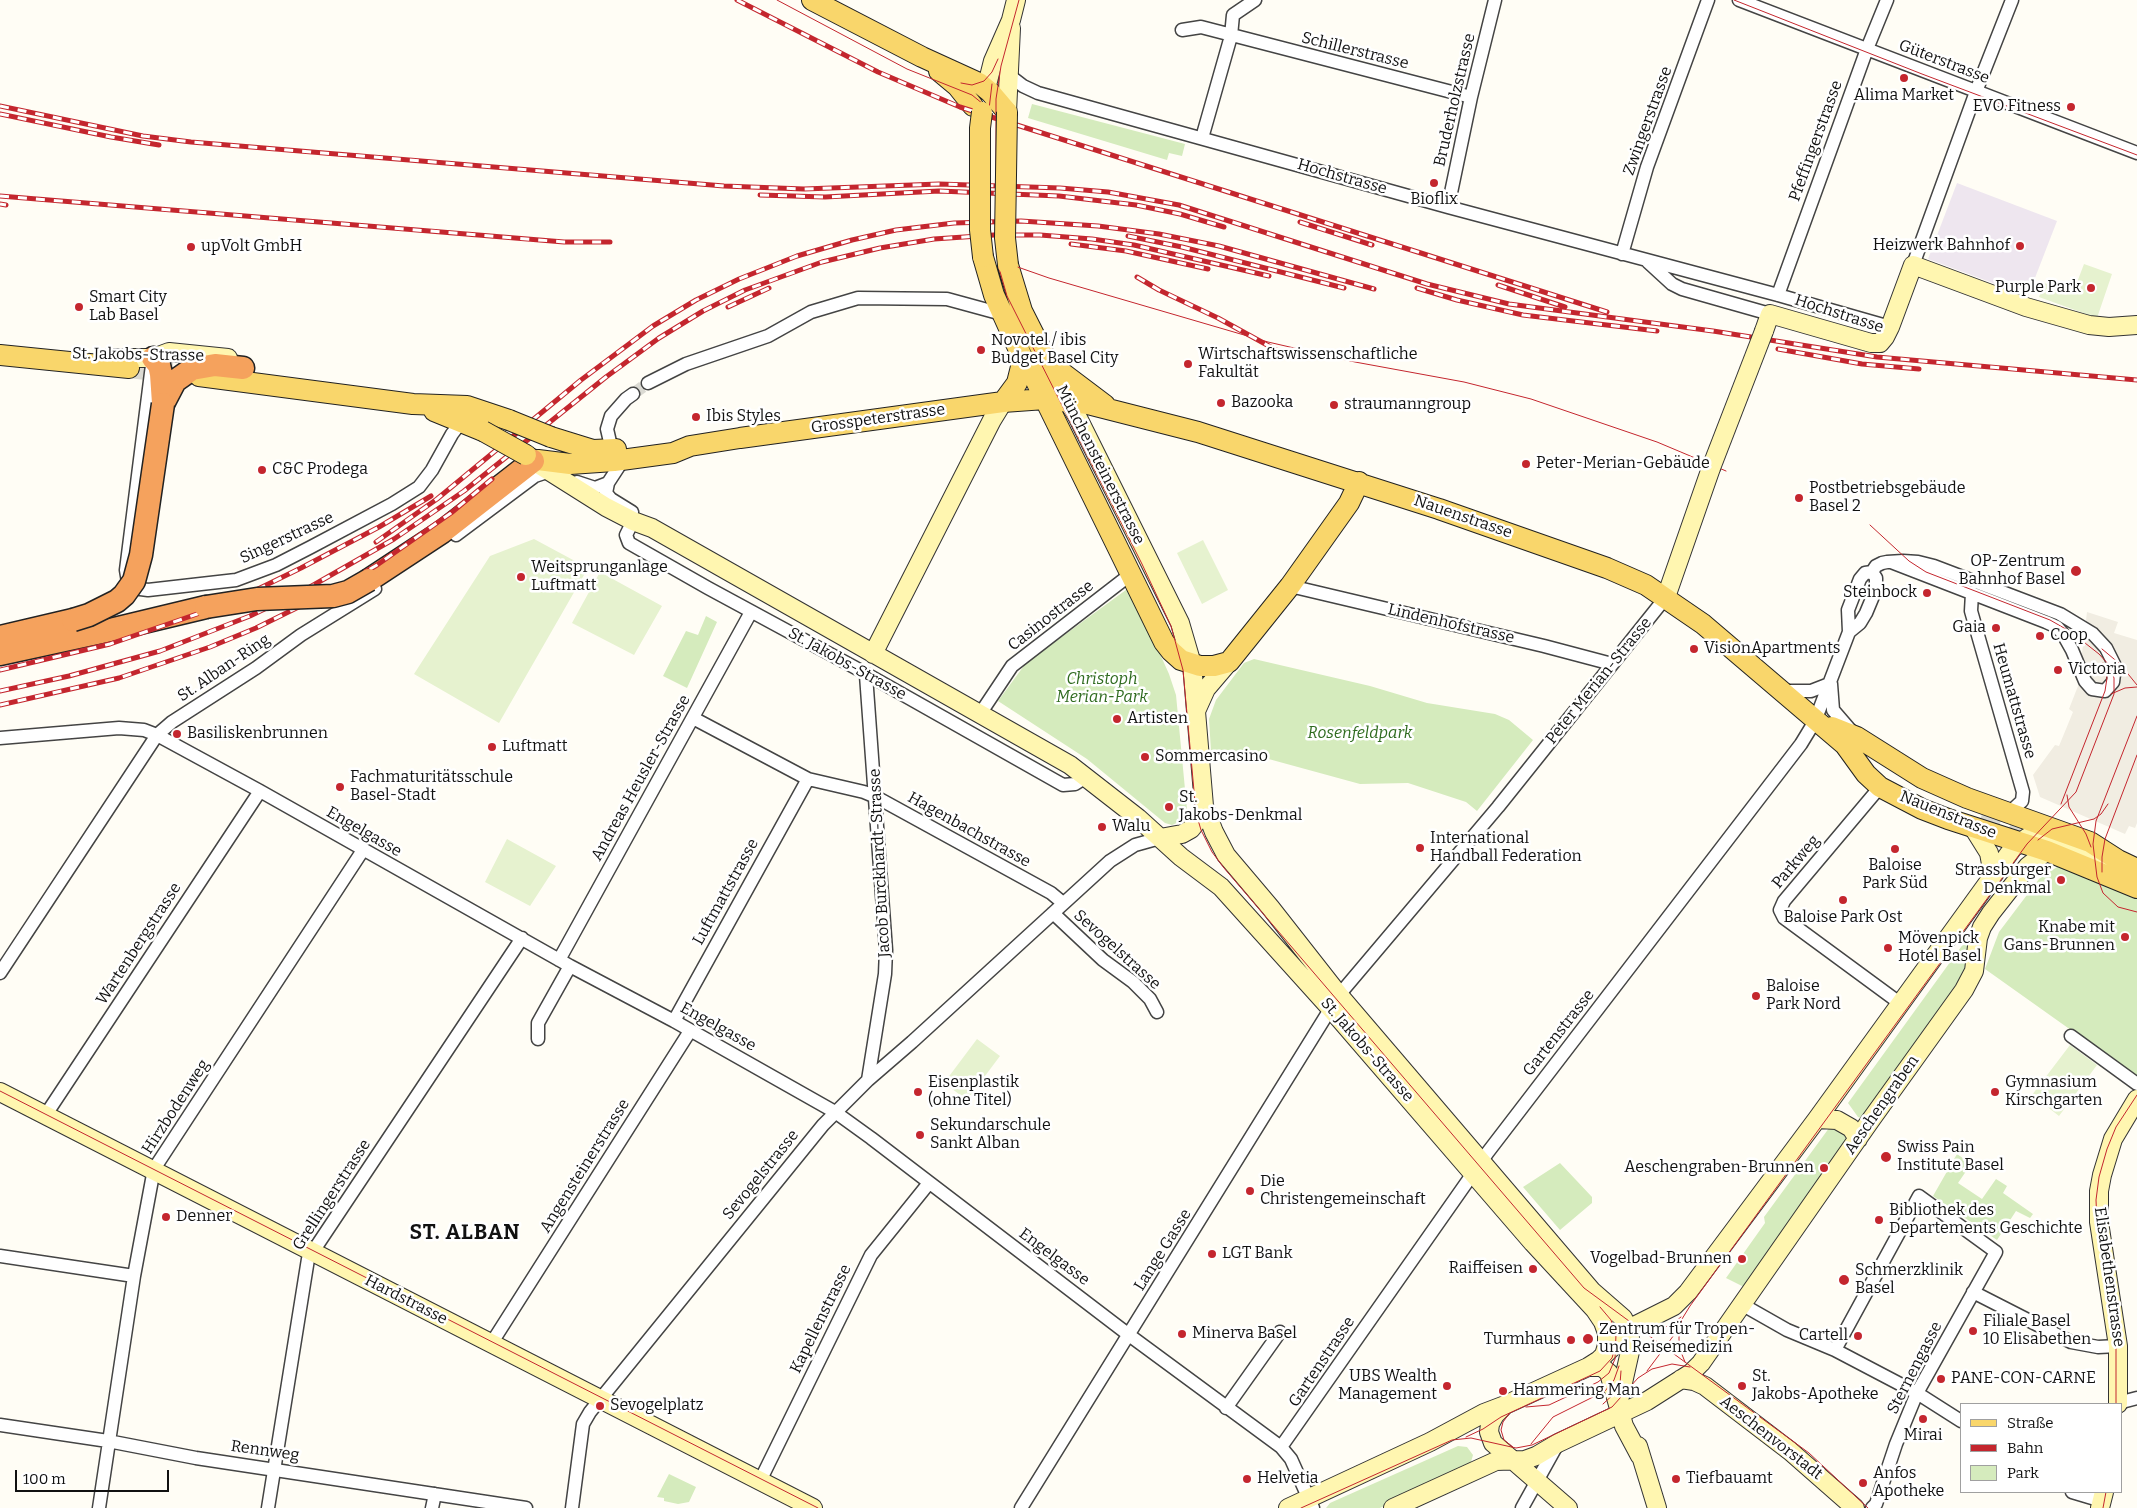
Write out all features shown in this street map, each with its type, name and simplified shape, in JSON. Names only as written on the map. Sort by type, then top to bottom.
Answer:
[{"type":"highway","points":[[0,637],[89,615],[117,601],[130,588],[137,574],[141,555],[163,404],[161,374],[159,365],[153,358]]},
{"type":"highway","points":[[163,404],[175,381],[188,371],[205,366],[234,367]]},
{"type":"highway","points":[[0,654],[233,602],[257,599],[323,598],[348,592],[413,552],[479,502],[515,464],[536,463]]},
{"type":"main road","points":[[978,115],[988,80],[1011,20],[1016,0]]},
{"type":"main road","points":[[816,1],[922,57],[964,76],[988,80],[1010,76]]},
{"type":"main road","points":[[1007,112],[1011,20]]},
{"type":"main road","points":[[922,57],[957,86],[978,115]]},
{"type":"main road","points":[[988,80],[1007,112]]},
{"type":"main road","name":"Münchensteinerstrasse","points":[[1007,112],[1005,238],[1008,265],[1022,311],[1180,622],[1192,664],[1204,806]]},
{"type":"main road","name":"Münchensteinerstrasse","points":[[978,115],[980,230],[983,257],[1002,314],[1167,647],[1176,656],[1192,664]]},
{"type":"main road","points":[[1890,327],[1913,265],[2026,307],[2088,325],[2115,327],[2137,325]]},
{"type":"main road","name":"Hochstrasse","points":[[1767,323],[1875,344],[1882,341],[1890,327]]},
{"type":"main road","name":"Peter Merian-Strasse","points":[[1666,597],[1709,474],[1767,323]]},
{"type":"main road","name":"St. Jakobs-Strasse","points":[[0,348],[107,358],[153,358],[169,352],[186,353],[228,358],[234,367]]},
{"type":"main road","points":[[1041,349],[1058,370],[1110,409]]},
{"type":"main road","name":"St. Jakobs-Strasse","points":[[0,355],[129,368]]},
{"type":"main road","points":[[873,654],[992,420],[1017,383],[1023,359]]},
{"type":"main road","points":[[234,367],[345,381],[412,392],[465,414]]},
{"type":"main road","name":"St. Jakobs-Strasse","points":[[199,376],[413,404],[510,420],[552,437]]},
{"type":"main road","name":"Grosspeterstrasse","points":[[536,463],[538,460],[570,464],[611,458],[672,445],[690,446],[1003,402],[1045,399],[1067,400]]},
{"type":"main road","name":"Nauenstrasse","points":[[1067,400],[1198,432],[1359,482],[1607,568],[1646,585],[1703,624],[1816,721],[1922,778],[2009,813],[2090,842],[2118,860],[2137,869]]},
{"type":"main road","name":"St. Jakobs-Strasse","points":[[465,414],[483,431],[633,521],[652,528],[1062,760],[1086,777],[1181,857],[1221,887],[1335,1002],[1477,1167],[1599,1316],[1607,1337],[1604,1355]]},
{"type":"main road","points":[[510,420],[536,463]]},
{"type":"main road","name":"Grosspeterstrasse","points":[[552,437],[611,458]]},
{"type":"main road","points":[[1197,710],[1206,690],[1290,586],[1349,504],[1359,482]]},
{"type":"main road","points":[[1192,664],[1214,666],[1229,662]]},
{"type":"main road","points":[[1851,741],[1900,781],[1978,823],[1989,853],[1993,875]]},
{"type":"main road","name":"Nauenstrasse","points":[[1851,741],[1866,774],[1880,787],[1922,808],[1978,823],[2020,842],[2047,851],[2137,888]]},
{"type":"main road","points":[[1160,838],[1182,834],[1191,829],[1201,816],[1204,806]]},
{"type":"main road","name":"St. Jakobs-Strasse","points":[[1204,806],[1214,832],[1226,855],[1270,907],[1335,1002]]},
{"type":"main road","points":[[1288,1508],[1311,1503],[1484,1412],[1505,1405],[1588,1367],[1640,1322],[1660,1314],[1678,1302],[1817,1119],[2005,856],[2028,837],[2041,837],[2092,855],[2118,860]]},
{"type":"main road","name":"Aeschengraben","points":[[1392,1508],[1491,1463],[1530,1458],[1624,1409],[1647,1401],[1696,1369],[1706,1358],[1964,990],[1974,971],[1978,938],[1987,920],[2028,866],[2047,851]]},
{"type":"main road","name":"Hardstrasse","points":[[0,1092],[813,1508]]},
{"type":"main road","name":"Elisabethenstrasse","points":[[2118,1403],[2118,1346],[2099,1222],[2099,1191],[2113,1139],[2137,1099]]},
{"type":"main road","points":[[1817,1119],[1838,1120],[1851,1128],[1858,1139]]},
{"type":"main road","name":"St. Jakobs-Strasse","points":[[1477,1167],[1592,1291],[1621,1316],[1629,1330]]},
{"type":"main road","points":[[1624,1409],[1630,1356],[1629,1330]]},
{"type":"main road","points":[[1588,1367],[1599,1366],[1608,1371],[1624,1409],[1629,1437],[1640,1456],[1657,1508]]},
{"type":"main road","name":"Aeschenvorstadt","points":[[1681,1379],[1694,1380],[1705,1386],[1790,1451],[1855,1508]]},
{"type":"main road","points":[[1505,1405],[1492,1420],[1489,1432],[1494,1444],[1510,1460],[1568,1508]]},
{"type":"street","points":[[1202,138],[1230,36],[1233,15],[1254,0]]},
{"type":"street","name":"Bruderholzstrasse","points":[[1448,207],[1471,97],[1495,0]]},
{"type":"street","name":"Zwingerstrasse","points":[[1622,254],[1647,167],[1708,0]]},
{"type":"street","name":"Güterstrasse","points":[[1739,0],[2137,153]]},
{"type":"street","name":"Pfeffingerstrasse","points":[[1778,295],[1867,49],[1887,0]]},
{"type":"street","points":[[1913,265],[1976,92],[2012,0]]},
{"type":"street","points":[[1182,30],[1201,27],[1230,36]]},
{"type":"street","name":"Schillerstrasse","points":[[1230,36],[1471,97]]},
{"type":"street","name":"Hochstrasse","points":[[1010,76],[1023,86],[1038,93],[1890,327]]},
{"type":"street","points":[[1007,112],[1016,97],[1038,93]]},
{"type":"street","name":"Hochstrasse","points":[[1647,260],[1672,284],[1767,323]]},
{"type":"street","points":[[648,383],[686,364],[768,336],[811,312],[858,298],[947,299],[1002,314]]},
{"type":"street","name":"Singerstrasse","points":[[153,358],[126,570],[128,582],[133,588],[148,590],[236,580],[276,564],[334,535],[392,504],[419,487],[432,470],[465,414]]},
{"type":"street","points":[[608,483],[611,458],[607,429],[611,416],[633,394]]},
{"type":"street","name":"St. Jakobs-Strasse","points":[[536,463],[588,487],[595,488],[608,483]]},
{"type":"street","name":"St. Alban-Ring","points":[[0,973],[156,735],[172,722],[256,668],[301,635],[456,535],[535,476],[536,463]]},
{"type":"street","name":"St. Jakobs-Strasse","points":[[608,483],[606,493],[611,499],[637,515],[652,528]]},
{"type":"street","name":"St. Jakobs-Strasse","points":[[633,521],[626,535],[629,543],[751,612],[1063,784],[1075,784],[1086,777]]},
{"type":"street","points":[[1872,572],[1876,566],[1891,562],[1909,561],[1934,566],[2060,614],[2096,636],[2110,655],[2115,672],[2110,687],[2105,691],[2098,692],[2092,690],[2087,685],[2068,642],[2057,627],[1891,562]]},
{"type":"street","name":"Gartenstrasse","points":[[1281,1447],[1477,1167],[1801,744],[1816,721],[1849,632],[1848,610],[1860,579],[1865,573],[1872,572],[1876,578],[1876,589],[1860,623],[1849,632]]},
{"type":"street","name":"Casinostrasse","points":[[980,714],[1012,666],[1131,574]]},
{"type":"street","name":"Lindenhofstrasse","points":[[1290,586],[1612,664]]},
{"type":"street","name":"Heumattstrasse","points":[[1972,593],[1971,611],[2024,792],[2022,801],[2009,813]]},
{"type":"street","name":"Peter Merian-Strasse","points":[[1335,1002],[1498,807],[1666,597]]},
{"type":"street","name":"Andreas Heusler-Strasse","points":[[538,1039],[538,1023],[564,963],[751,612]]},
{"type":"street","name":"Jacob Burckhardt-Strasse","points":[[866,675],[886,950],[885,974],[868,1080]]},
{"type":"street","points":[[1780,691],[1811,691],[1830,680],[1833,710],[1851,741]]},
{"type":"street","name":"Hagenbachstrasse","points":[[693,718],[808,779],[864,792],[876,797],[1051,893],[1063,903]]},
{"type":"street","name":"Engelgasse","points":[[0,738],[119,728],[144,730],[156,735],[260,791],[564,963],[674,1021],[835,1112],[1128,1335],[1281,1447],[1291,1459],[1311,1503]]},
{"type":"street","name":"Luftmattstrasse","points":[[674,1021],[808,779]]},
{"type":"street","name":"Parkweg","points":[[1880,787],[1784,901],[1780,910],[1784,918],[1901,1004]]},
{"type":"street","name":"Wartenbergstrasse","points":[[45,1116],[260,791]]},
{"type":"street","name":"Sevogelstrasse","points":[[572,1508],[584,1424],[598,1399],[813,1137],[835,1112],[868,1080],[1117,855],[1135,844],[1160,838]]},
{"type":"street","name":"Hirzbodenweg","points":[[99,1508],[134,1276],[154,1171],[363,850]]},
{"type":"street","name":"Sevogelstrasse","points":[[1053,913],[1103,960],[1133,982],[1150,999],[1157,1012]]},
{"type":"street","name":"Grellingerstrasse","points":[[268,1508],[306,1264],[312,1252],[522,938]]},
{"type":"street","name":"Lange Gasse","points":[[1021,1508],[1335,1002]]},
{"type":"street","name":"Angensteinerstrasse","points":[[491,1344],[690,1031]]},
{"type":"street","points":[[2071,1036],[2137,1084]]},
{"type":"street","name":"Kapellenstrasse","points":[[760,1481],[871,1255],[929,1183]]},
{"type":"street","name":"Sternengasse","points":[[1835,1350],[1920,1196],[1996,1252],[1917,1392],[1876,1507]]},
{"type":"street","points":[[0,1256],[134,1276]]},
{"type":"street","points":[[1973,1292],[2071,1342],[2098,1347],[2118,1346]]},
{"type":"street","points":[[1743,1305],[1787,1330],[1835,1350],[1917,1392],[1960,1420]]},
{"type":"street","points":[[1226,1408],[1280,1332]]},
{"type":"street","points":[[2121,1403],[2137,1398]]},
{"type":"street","name":"Rennweg","points":[[0,1425],[196,1458],[526,1508]]},
{"type":"street","points":[[1522,1508],[1558,1443]]},
{"type":"street","points":[[2075,1493],[2101,1502]]},
{"type":"street","points":[[432,1508],[434,1494]]},
{"type":"shaded area","name":"Heizwerk Bahnhof","points":[[1957,183],[2057,221],[2028,296],[1928,259]]},
{"type":"shaded area","points":[[2087,612],[2118,622],[2114,633],[2137,640],[2137,823],[2135,828],[2129,826],[2125,834],[2040,797],[2033,775],[2055,745],[2059,746],[2073,712],[2069,709],[2078,686]]},
{"type":"green space","points":[[1032,104],[1185,144],[1182,156],[1169,153],[1167,160],[1028,118]]},
{"type":"green space","name":"Purple Park","points":[[2084,264],[2112,274],[2097,318],[2039,297],[2044,283],[2073,293]]},
{"type":"green space","points":[[534,539],[588,568],[499,723],[414,674],[490,556]]},
{"type":"green space","points":[[1203,540],[1228,590],[1202,604],[1177,553]]},
{"type":"green space","points":[[600,572],[662,606],[634,655],[572,623]]},
{"type":"green space","name":"Christoph Merian-Park","points":[[1130,587],[1169,674],[1176,695],[1187,810],[1181,821],[1172,825],[1165,823],[1087,759],[998,701],[1026,663]]},
{"type":"green space","points":[[706,616],[717,622],[687,688],[663,676],[686,631],[698,635]]},
{"type":"green space","name":"Rosenfeldpark","points":[[1254,659],[1370,686],[1427,703],[1495,714],[1509,720],[1533,740],[1477,811],[1466,802],[1408,783],[1360,784],[1254,755],[1239,752],[1211,751],[1209,719],[1216,700],[1244,663]]},
{"type":"green space","points":[[507,839],[556,866],[530,906],[485,882]]},
{"type":"green space","points":[[2057,867],[2063,867],[2137,897],[2137,1077],[1985,969],[1999,932],[2039,879]]},
{"type":"green space","points":[[1969,936],[1972,948],[1971,965],[1863,1119],[1858,1117],[1848,1103]]},
{"type":"green space","points":[[977,1039],[1000,1056],[967,1100],[944,1083]]},
{"type":"green space","points":[[2070,1045],[2097,1065],[2059,1116],[2032,1095]]},
{"type":"green space","points":[[1832,1124],[1850,1135],[1746,1288],[1726,1278],[1765,1223],[1764,1217]]},
{"type":"green space","points":[[1957,1154],[1971,1164],[1958,1183],[1982,1199],[1996,1179],[2007,1186],[2003,1193],[2033,1214],[2030,1218],[2016,1211],[1997,1240],[1933,1196]]},
{"type":"green space","points":[[1560,1163],[1592,1197],[1592,1203],[1560,1230],[1523,1187]]},
{"type":"green space","points":[[1458,1446],[1467,1447],[1473,1455],[1471,1462],[1462,1470],[1380,1508],[1326,1508],[1330,1503]]},
{"type":"green space","points":[[669,1474],[696,1487],[689,1502],[678,1504],[664,1501],[664,1498],[657,1497]]},
{"type":"tunnel","points":[[129,368],[172,373]]},
{"type":"tunnel","points":[[633,394],[648,383]]},
{"type":"tunnel","points":[[1981,817],[2038,839]]},
{"type":"tram line","points":[[777,0],[907,69],[972,95],[983,104],[989,113]]},
{"type":"tram line","points":[[1019,0],[1001,66],[996,99],[996,246],[999,268],[1007,296],[1142,564],[1171,626],[1183,670],[1196,813],[1201,830],[1212,852],[1584,1288],[1809,1453],[1868,1508]]},
{"type":"tram line","points":[[1734,0],[1922,74],[2137,155]]},
{"type":"tram line","points":[[961,83],[972,85],[984,81],[992,72],[998,59]]},
{"type":"tram line","points":[[990,256],[987,224],[987,126],[992,84]]},
{"type":"tram line","points":[[996,247],[1012,265],[1049,278],[1268,342],[1355,362],[1464,382],[1531,399],[1657,442],[1726,471]]},
{"type":"tram line","points":[[1685,1362],[1679,1347],[1679,1333],[1682,1319],[1690,1306],[2027,844],[2076,792],[2114,694],[2114,678],[2109,665],[2099,654],[2071,632],[2050,620],[1926,572],[1909,561],[1870,525]]},
{"type":"tram line","points":[[2102,649],[2120,664],[2137,685]]},
{"type":"tram line","points":[[2061,804],[2105,691],[2107,678],[2103,663]]},
{"type":"tram line","points":[[2111,694],[2125,688],[2137,687]]},
{"type":"tram line","points":[[2137,716],[2096,821],[2093,844],[2097,877],[2103,893],[2118,907],[2137,912]]},
{"type":"tram line","points":[[2102,872],[2105,839],[2137,755]]},
{"type":"tram line","points":[[2067,795],[2069,807],[2086,834],[2091,847]]},
{"type":"tram line","points":[[2038,840],[2052,829],[2094,819],[2101,814],[2108,804]]},
{"type":"tram line","points":[[0,1091],[818,1508]]},
{"type":"tram line","points":[[2116,1403],[2116,1347],[2097,1222],[2096,1200],[2099,1177],[2107,1149],[2116,1127],[2137,1095]]},
{"type":"tram line","points":[[1526,1407],[1549,1405],[1598,1382],[1609,1373],[1615,1359],[1616,1334],[1611,1320],[1600,1307]]},
{"type":"tram line","points":[[1638,1327],[1661,1329],[1681,1317]]},
{"type":"tram line","points":[[1647,1371],[1680,1327]]},
{"type":"tram line","points":[[1466,1437],[1501,1417],[1600,1371],[1612,1358],[1616,1344]]},
{"type":"tram line","points":[[1301,1508],[1452,1440],[1471,1438],[1516,1448],[1532,1445],[1612,1407],[1638,1378],[1652,1369],[1672,1364],[1690,1367]]},
{"type":"tram line","points":[[1531,1444],[1553,1417],[1605,1391],[1614,1380],[1619,1366]]},
{"type":"tram line","points":[[1603,1404],[1616,1392],[1620,1384],[1621,1371]]},
{"type":"tram line","points":[[1509,1414],[1503,1422],[1501,1430],[1504,1440],[1513,1447]]},
{"type":"tram line","points":[[2103,1508],[2106,1493]]},
{"type":"railway","points":[[737,0],[878,72],[960,107],[1607,312]]},
{"type":"railway","points":[[0,106],[143,136],[191,142],[724,186],[804,189],[939,184],[1060,188],[1108,192],[1179,205],[1427,284],[1509,304],[1713,331],[1877,357],[2137,380]]},
{"type":"railway","points":[[0,114],[159,145]]},
{"type":"railway","points":[[760,195],[825,197],[939,191],[1059,196],[1136,205],[1180,214],[1224,227]]},
{"type":"railway","points":[[0,196],[564,242],[610,242]]},
{"type":"railway","points":[[0,204],[6,205]]},
{"type":"railway","points":[[376,542],[437,499],[581,380],[653,326],[696,300],[739,279],[797,256],[852,240],[896,230],[954,223],[1021,221],[1098,226],[1159,234],[1219,246],[1374,289]]},
{"type":"railway","points":[[1300,222],[1372,245]]},
{"type":"railway","points":[[0,691],[69,676],[160,651],[250,616],[310,587],[394,539],[464,491],[606,377],[659,338],[703,311],[745,290],[822,262],[880,248],[934,239],[994,235],[1040,235],[1092,239],[1134,245],[1269,276]]},
{"type":"railway","points":[[1128,236],[1182,247],[1344,288]]},
{"type":"railway","points":[[1071,244],[1126,251],[1208,269]]},
{"type":"railway","points":[[1137,277],[1278,351]]},
{"type":"railway","points":[[1498,285],[1565,307]]},
{"type":"railway","points":[[728,307],[769,288]]},
{"type":"railway","points":[[1417,288],[1457,300],[1523,315],[1657,331]]},
{"type":"railway","points":[[1778,349],[1862,364],[1919,369]]},
{"type":"railway","points":[[0,705],[119,678],[210,647],[256,628],[343,585],[377,565],[451,513],[492,479]]},
{"type":"railway","points":[[0,670],[110,644],[197,614],[258,589],[301,568],[379,527],[431,496]]},
{"type":"place","name":"Alima Market","points":[[1904,78]]},
{"type":"place","name":"EVO Fitness","points":[[2071,107]]},
{"type":"place","name":"Bioflix","points":[[1434,183]]},
{"type":"place","name":"Heizwerk Bahnhof","points":[[2020,246]]},
{"type":"place","name":"upVolt GmbH","points":[[191,247]]},
{"type":"place","name":"Purple Park","points":[[2091,288]]},
{"type":"place","name":"Smart City Lab Basel","points":[[79,307]]},
{"type":"place","name":"Novotel / ibis Budget Basel City","points":[[981,350]]},
{"type":"place","name":"Wirtschaftswissenschaftliche Fakultät","points":[[1188,364]]},
{"type":"place","name":"Bazooka","points":[[1221,403]]},
{"type":"place","name":"straumanngroup","points":[[1334,405]]},
{"type":"place","name":"Ibis Styles","points":[[696,417]]},
{"type":"place","name":"Peter-Merian-Gebäude","points":[[1526,464]]},
{"type":"place","name":"C&C Prodega","points":[[262,470]]},
{"type":"place","name":"Postbetriebsgebäude Basel 2","points":[[1799,498]]},
{"type":"place","name":"OP-Zentrum Bahnhof Basel","points":[[2076,571]]},
{"type":"place","name":"Weitsprunganlage Luftmatt","points":[[521,577]]},
{"type":"place","name":"Steinbock","points":[[1927,593]]},
{"type":"place","name":"Gaia","points":[[1996,628]]},
{"type":"place","name":"Coop","points":[[2040,636]]},
{"type":"place","name":"VisionApartments","points":[[1694,649]]},
{"type":"place","name":"Victoria","points":[[2058,670]]},
{"type":"place","name":"Artisten","points":[[1117,719]]},
{"type":"place","name":"Basiliskenbrunnen","points":[[177,734]]},
{"type":"place","name":"Luftmatt","points":[[492,747]]},
{"type":"place","name":"Sommercasino","points":[[1145,757]]},
{"type":"place","name":"Fachmaturitätsschule Basel-Stadt","points":[[340,787]]},
{"type":"place","name":"St. Jakobs-Denkmal","points":[[1169,807]]},
{"type":"place","name":"Walu","points":[[1102,827]]},
{"type":"place","name":"International Handball Federation","points":[[1420,848]]},
{"type":"place","name":"Baloise Park Süd","points":[[1895,849]]},
{"type":"place","name":"Strassburger Denkmal","points":[[2061,880]]},
{"type":"place","name":"Baloise Park Ost","points":[[1843,900]]},
{"type":"place","name":"Knabe mit Gans-Brunnen","points":[[2125,937]]},
{"type":"place","name":"Mövenpick Hotel Basel","points":[[1888,948]]},
{"type":"place","name":"Baloise Park Nord","points":[[1756,996]]},
{"type":"place","name":"Eisenplastik (ohne Titel)","points":[[918,1092]]},
{"type":"place","name":"Gymnasium Kirschgarten","points":[[1995,1092]]},
{"type":"place","name":"Sekundarschule Sankt Alban","points":[[920,1135]]},
{"type":"place","name":"Swiss Pain Institute Basel","points":[[1886,1157]]},
{"type":"place","name":"Aeschengraben-Brunnen","points":[[1824,1168]]},
{"type":"place","name":"Die Christengemeinschaft","points":[[1250,1191]]},
{"type":"place","name":"Denner","points":[[166,1217]]},
{"type":"place","name":"Bibliothek des Departements Geschichte","points":[[1879,1220]]},
{"type":"place","name":"LGT Bank","points":[[1212,1254]]},
{"type":"place","name":"Vogelbad-Brunnen","points":[[1742,1259]]},
{"type":"place","name":"Raiffeisen","points":[[1533,1269]]},
{"type":"place","name":"Schmerzklinik Basel","points":[[1844,1280]]},
{"type":"place","name":"Filiale Basel 10 Elisabethen","points":[[1973,1331]]},
{"type":"place","name":"Minerva Basel","points":[[1182,1334]]},
{"type":"place","name":"Cartell","points":[[1858,1336]]},
{"type":"place","name":"Zentrum für Tropen- und Reisemedizin","points":[[1588,1339]]},
{"type":"place","name":"Turmhaus","points":[[1571,1340]]},
{"type":"place","name":"PANE-CON-CARNE","points":[[1941,1379]]},
{"type":"place","name":"UBS Wealth Management","points":[[1447,1386]]},
{"type":"place","name":"St. Jakobs-Apotheke","points":[[1742,1386]]},
{"type":"place","name":"Hammering Man","points":[[1503,1391]]},
{"type":"place","name":"Sevogelplatz","points":[[600,1406]]},
{"type":"place","name":"Mirai","points":[[1923,1419]]},
{"type":"place","name":"Helvetia","points":[[1247,1479]]},
{"type":"place","name":"Tiefbauamt","points":[[1676,1479]]},
{"type":"place","name":"Anfos Apotheke","points":[[1863,1483]]},
{"type":"district","name":"ST. ALBAN","points":[[465,1233]]}]
